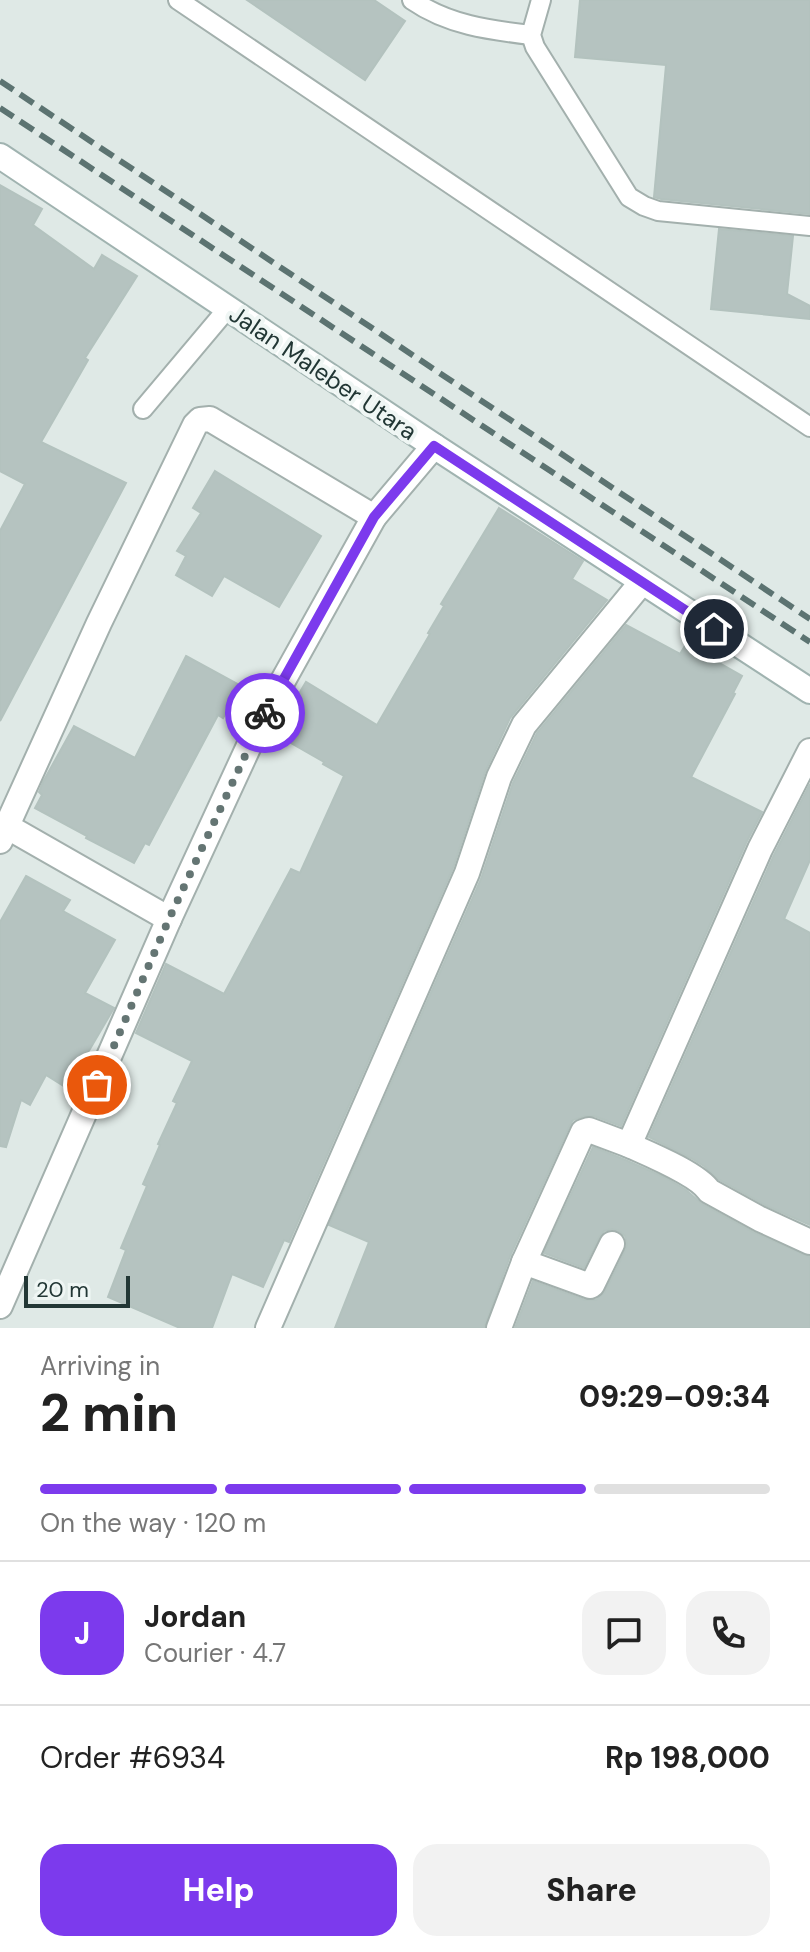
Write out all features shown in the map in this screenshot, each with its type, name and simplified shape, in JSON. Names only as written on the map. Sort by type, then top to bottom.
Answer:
[{"type":"street","name":"Jalan Maleber Utara","points":[[0,156],[434,446],[810,691]]},
{"type":"street","points":[[169,919],[4,834],[99,623],[195,425],[200,420],[210,419],[374,517]]},
{"type":"street","points":[[0,1306],[169,919],[260,722],[374,517],[434,446]]},
{"type":"street","points":[[268,1328],[467,873],[499,777],[524,725],[642,582]]},
{"type":"street","points":[[629,1145],[760,849],[810,751]]},
{"type":"street","points":[[499,1328],[524,1262],[583,1132],[589,1130],[663,1161],[705,1184],[709,1191],[810,1242]]},
{"type":"street","points":[[524,1262],[590,1286],[612,1244]]},
{"type":"lane","points":[[178,0],[810,427]]},
{"type":"lane","points":[[412,0],[456,22],[531,35]]},
{"type":"lane","points":[[541,0],[531,35],[535,47],[629,197],[658,211],[810,226]]},
{"type":"lane","points":[[143,409],[228,308]]},
{"type":"building","points":[[247,0],[374,0],[405,21],[365,80]]},
{"type":"building","points":[[580,0],[810,0],[810,214],[654,197],[666,65],[575,57]]},
{"type":"building","points":[[0,185],[42,209],[33,225],[94,269],[102,255],[137,276],[85,358],[88,360],[41,442],[126,483],[0,721],[0,531],[25,484],[0,471]]},
{"type":"building","points":[[719,229],[793,236],[787,294],[810,306],[810,319],[711,309]]},
{"type":"building","points":[[215,471],[321,536],[279,607],[224,576],[212,596],[176,575],[186,556],[177,551],[201,513],[193,508]]},
{"type":"building","points":[[499,508],[583,561],[572,579],[607,600],[510,718],[485,772],[453,868],[289,1242],[284,1240],[263,1287],[232,1274],[212,1328],[180,1328],[108,1297],[126,1250],[121,1248],[147,1186],[143,1184],[177,1103],[173,1101],[192,1061],[136,1033],[166,964],[224,994],[291,869],[300,873],[344,776],[275,734],[306,682],[377,725],[430,634],[444,606],[441,604]]},
{"type":"building","points":[[626,625],[680,654],[686,644],[742,676],[691,777],[762,812],[621,1126],[594,1116],[573,1120],[510,1256],[484,1328],[335,1328],[369,1242],[329,1225],[481,879],[513,783],[537,733]]},
{"type":"building","points":[[186,656],[241,686],[223,718],[218,715],[149,845],[145,843],[134,863],[35,808],[42,795],[39,792],[43,782],[74,726],[135,758]]},
{"type":"building","points":[[810,784],[810,860],[784,919],[810,933],[810,1225],[767,1206],[718,1179],[691,1158],[649,1137],[774,855]]},
{"type":"building","points":[[26,876],[70,900],[63,911],[115,940],[85,993],[114,1008],[67,1088],[46,1075],[30,1105],[21,1100],[6,1147],[0,1146],[0,922]]},
{"type":"building","points":[[593,1147],[666,1178],[702,1204],[753,1232],[810,1257],[810,1328],[515,1328],[533,1281],[585,1300],[596,1300],[605,1292],[625,1251],[625,1236],[612,1229],[604,1231],[599,1237],[584,1268],[544,1253]]},
{"type":"railway","points":[[0,81],[810,619]]},
{"type":"railway","points":[[0,108],[810,642]]},
{"type":"way so far","points":[[97,1085],[169,919],[265,713]]},
{"type":"route","points":[[265,713],[374,517],[434,446],[714,629]]}]
